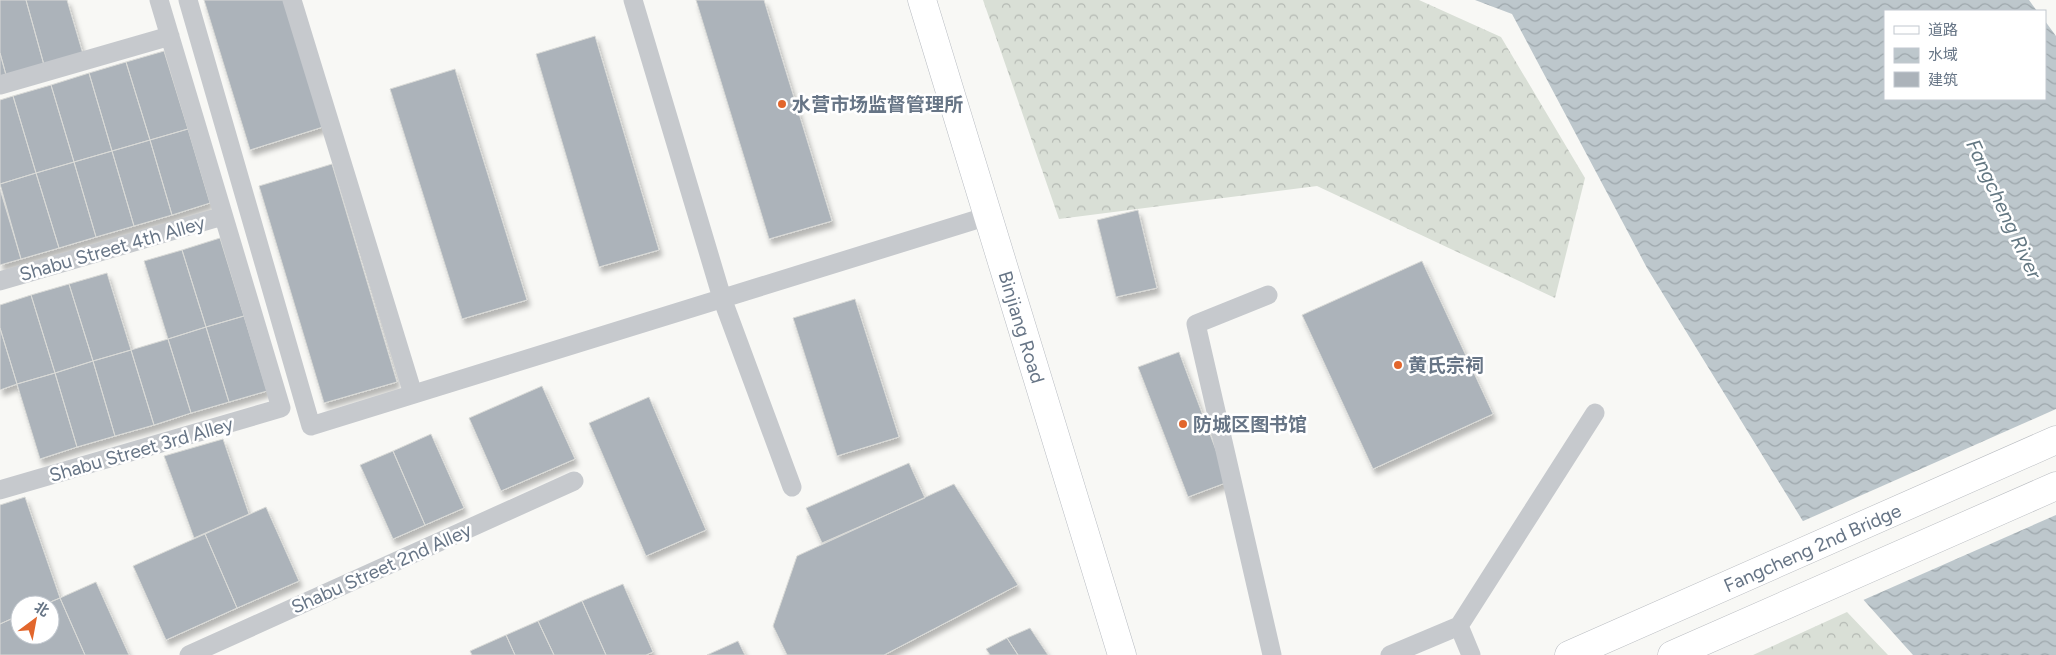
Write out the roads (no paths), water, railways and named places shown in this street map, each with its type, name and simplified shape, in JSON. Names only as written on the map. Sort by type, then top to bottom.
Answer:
[{"type":"main road","name":"Binjiang Road","points":[[922,0],[1122,655]]},
{"type":"main road","name":"Fangcheng 2nd Bridge","points":[[1569,655],[2056,440]]},
{"type":"main road","points":[[1672,655],[2056,486]]},
{"type":"lane","points":[[159,0],[224,216]]},
{"type":"lane","points":[[188,0],[311,426],[988,216]]},
{"type":"lane","points":[[292,0],[413,394]]},
{"type":"lane","points":[[632,0],[722,298],[792,487]]},
{"type":"lane","points":[[0,85],[170,36]]},
{"type":"lane","name":"Shabu Street 4th Alley","points":[[0,281],[224,216]]},
{"type":"lane","name":"Shabu Street 3rd Alley","points":[[0,490],[281,408],[224,216]]},
{"type":"lane","points":[[1268,295],[1196,324],[1272,655]]},
{"type":"lane","points":[[1390,655],[1459,626],[1595,412]]},
{"type":"lane","name":"Shabu Street 2nd Alley","points":[[189,655],[574,481]]},
{"type":"lane","points":[[1459,626],[1471,655]]},
{"type":"water","name":"Fangcheng River","points":[[1475,0],[2029,0],[2036,10],[1884,10],[1884,100],[2046,100],[2046,22],[2056,36],[2056,655],[1913,655],[1825,557],[1647,268],[1512,14]]},
{"type":"place","name":"水营市场监督管理所","points":[[782,104]]},
{"type":"place","name":"黄氏宗祠","points":[[1398,365]]},
{"type":"place","name":"防城区图书馆","points":[[1183,424]]}]
